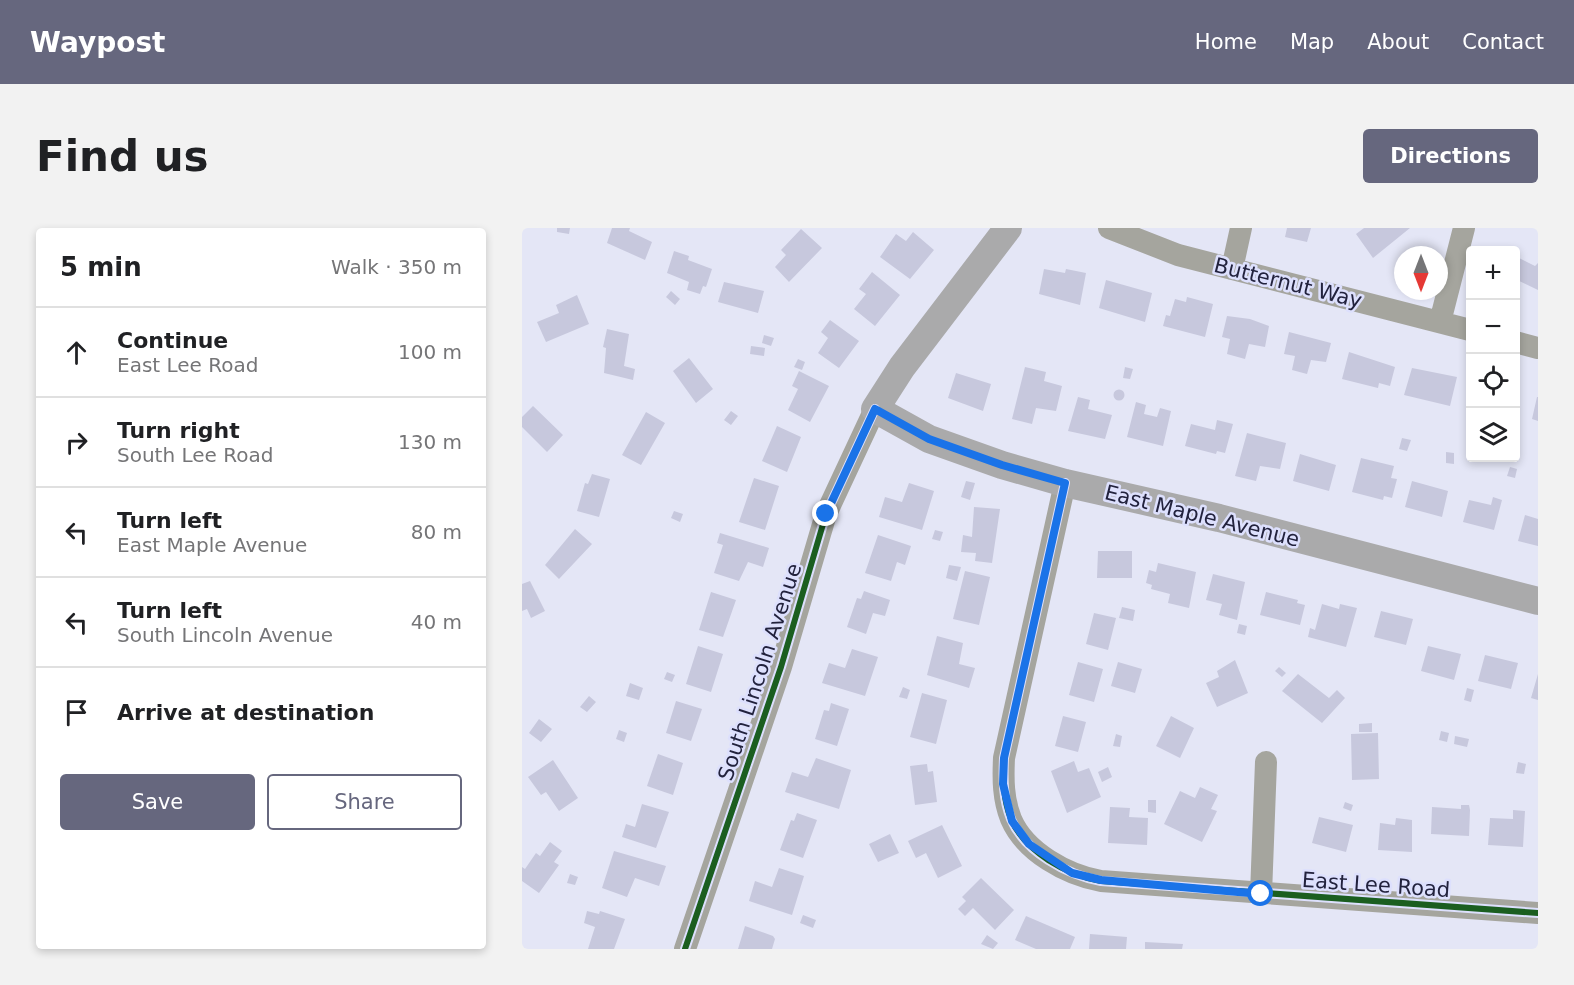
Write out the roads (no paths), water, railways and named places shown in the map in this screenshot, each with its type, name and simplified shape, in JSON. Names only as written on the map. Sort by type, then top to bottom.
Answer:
[{"type":"main road","name":"South Lincoln Avenue","points":[[875,409],[902,367],[1008,228]]},
{"type":"main road","name":"East Maple Avenue","points":[[875,409],[929,439],[1002,465],[1065,483],[1219,518],[1538,600]]},
{"type":"street","name":"Butternut Way","points":[[1108,228],[1178,255],[1466,329]]},
{"type":"street","points":[[1232,269],[1241,228]]},
{"type":"street","points":[[1440,322],[1464,228]]},
{"type":"street","points":[[1520,343],[1538,348]]},
{"type":"street","name":"South Lincoln Avenue","points":[[686,949],[781,668],[826,514],[875,409]]},
{"type":"street","name":"East Lee Road","points":[[1065,483],[1004,758],[1003,784],[1007,807],[1015,826],[1029,844],[1049,860],[1086,878],[1261,894],[1538,913]]},
{"type":"street","points":[[1261,894],[1266,762]]}]
